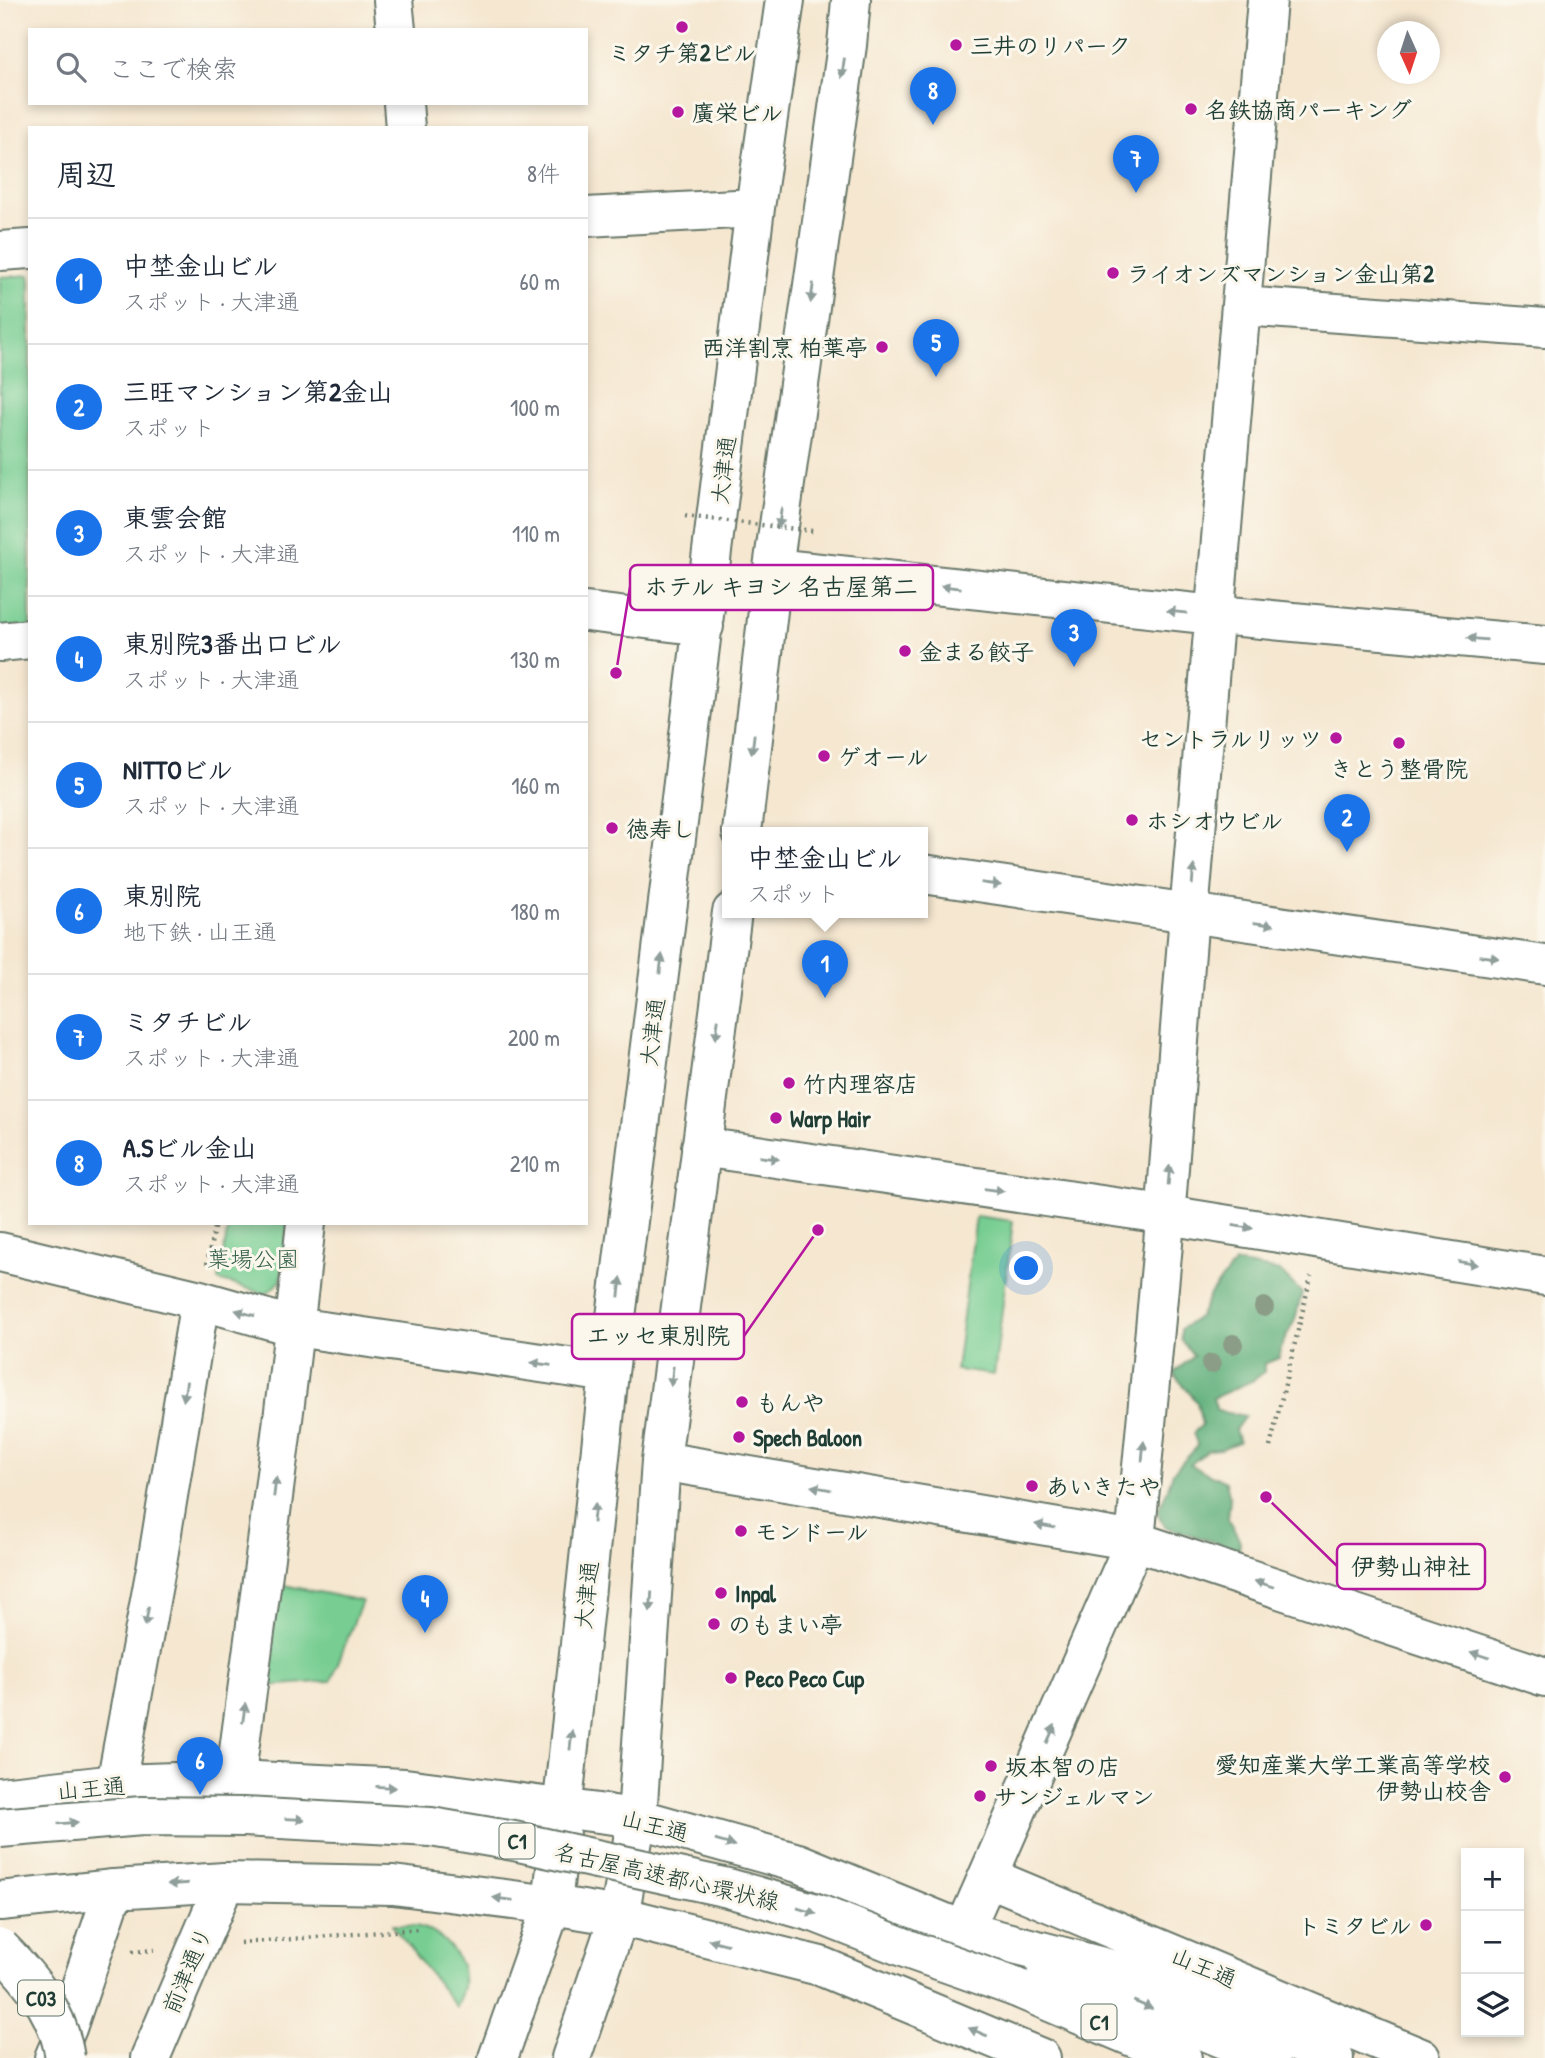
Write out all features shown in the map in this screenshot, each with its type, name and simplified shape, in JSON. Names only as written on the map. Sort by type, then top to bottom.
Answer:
[{"type":"main road","points":[[393,0],[396,28]]},
{"type":"main road","name":"大津通","points":[[498,2058],[552,1905],[609,1373],[755,208],[785,0]]},
{"type":"main road","points":[[744,827],[773,568],[847,45],[851,0]]},
{"type":"main road","points":[[1268,0],[1135,1541],[964,1931],[1145,1978],[1335,2058]]},
{"type":"main road","points":[[403,105],[405,126]]},
{"type":"main road","points":[[590,225],[755,208]]},
{"type":"main road","points":[[0,250],[28,248]]},
{"type":"main road","points":[[1242,306],[1545,328]]},
{"type":"main road","points":[[773,568],[1216,615],[1545,645]]},
{"type":"main road","points":[[588,612],[704,626]]},
{"type":"main road","points":[[0,642],[28,639]]},
{"type":"main road","points":[[928,875],[1545,965]]},
{"type":"main road","points":[[570,2058],[619,1916],[637,1818],[661,1461],[731,918]]},
{"type":"main road","points":[[701,1147],[1165,1215],[1545,1276]]},
{"type":"main road","points":[[235,1780],[264,1577],[306,1225]]},
{"type":"main road","points":[[0,1252],[200,1300],[295,1327],[609,1373]]},
{"type":"main road","points":[[116,1784],[157,1563],[200,1300]]},
{"type":"main road","points":[[661,1461],[1135,1541],[1545,1677]]},
{"type":"main road","name":"山王通","points":[[0,1797],[116,1784],[235,1780],[405,1788],[637,1818],[798,1863],[1270,2058]]},
{"type":"main road","name":"名古屋高速都心環状線","points":[[0,1828],[142,1816],[244,1817],[431,1827],[514,1841],[728,1888],[816,1913],[1015,1987],[1182,2058]]},
{"type":"main road","name":"山王通","points":[[988,1877],[1421,2058]]},
{"type":"main road","points":[[0,1901],[114,1889],[225,1882],[393,1885],[552,1905],[619,1916],[820,1966],[1041,2058]]},
{"type":"main road","name":"前津通り","points":[[150,2058],[225,1882]]},
{"type":"main road","points":[[54,2058],[67,2028],[114,1889]]},
{"type":"main road","name":"C03","points":[[0,1948],[28,1977],[49,2010],[65,2058]]},
{"type":"path","points":[[685,516],[813,531]]},
{"type":"path","points":[[1270,1447],[1312,1273]]},
{"type":"path","points":[[237,1943],[428,1928]]},
{"type":"green space","points":[[28,275],[28,629],[0,631],[0,277]]},
{"type":"green space","points":[[976,1216],[1013,1221],[994,1375],[956,1370]]},
{"type":"green space","name":"葉場公園","points":[[229,1225],[288,1225],[281,1281],[266,1294],[218,1280]]},
{"type":"green space","points":[[1235,1263],[1280,1271],[1302,1293],[1295,1320],[1280,1349],[1279,1358],[1264,1364],[1264,1372],[1254,1380],[1213,1398],[1217,1411],[1245,1416],[1235,1430],[1239,1442],[1221,1449],[1208,1450],[1190,1465],[1226,1482],[1230,1498],[1228,1519],[1240,1541],[1239,1550],[1166,1527],[1158,1511],[1173,1472],[1198,1446],[1193,1433],[1202,1425],[1197,1402],[1173,1373],[1194,1356],[1181,1340],[1181,1329],[1200,1316],[1210,1294]]},
{"type":"green space","points":[[279,1584],[362,1601],[331,1681],[256,1687]]},
{"type":"green space","points":[[392,1925],[420,1927],[438,1936],[452,1949],[463,1976],[456,2007]]},
{"type":"place","name":"ミタチ第2ビル","points":[[682,27]]},
{"type":"place","name":"三井のリパーク","points":[[956,45]]},
{"type":"place","name":"名鉄協商パーキング","points":[[1191,109]]},
{"type":"place","name":"廣栄ビル","points":[[678,112]]},
{"type":"place","name":"A.Sビル金山","points":[[933,125]]},
{"type":"place","name":"ミタチビル","points":[[1136,193]]},
{"type":"place","name":"ライオンズマンション金山第2","points":[[1113,273]]},
{"type":"place","name":"西洋割烹 柏葉亭","points":[[882,347]]},
{"type":"place","name":"NITTOビル","points":[[936,377]]},
{"type":"place","name":"金まる餃子","points":[[905,651]]},
{"type":"place","name":"東雲会館","points":[[1074,667]]},
{"type":"place","name":"ホテル キヨシ 名古屋第二","points":[[616,673]]},
{"type":"place","name":"セントラルリッツ","points":[[1336,738]]},
{"type":"place","name":"きとう整骨院","points":[[1399,743]]},
{"type":"place","name":"ゲオール","points":[[824,756]]},
{"type":"place","name":"ホシオウビル","points":[[1132,820]]},
{"type":"place","name":"徳寿し","points":[[612,828]]},
{"type":"place","name":"三旺マンション第2金山","points":[[1347,852]]},
{"type":"place","name":"中埜金山ビル","points":[[825,998]]},
{"type":"place","name":"竹内理容店","points":[[789,1083]]},
{"type":"place","name":"Warp Hair","points":[[776,1118]]},
{"type":"place","name":"エッセ東別院","points":[[818,1230]]},
{"type":"place","name":"もんや","points":[[742,1402]]},
{"type":"place","name":"Spech Baloon","points":[[739,1437]]},
{"type":"place","name":"あいきたや","points":[[1032,1486]]},
{"type":"place","name":"伊勢山神社","points":[[1266,1497]]},
{"type":"place","name":"モンドール","points":[[741,1531]]},
{"type":"place","name":"Inpal","points":[[721,1593]]},
{"type":"place","name":"のもまい亭","points":[[714,1624]]},
{"type":"place","name":"東別院3番出口ビル","points":[[425,1633]]},
{"type":"place","name":"Peco Peco Cup","points":[[731,1678]]},
{"type":"place","name":"坂本智の店","points":[[991,1766]]},
{"type":"place","name":"愛知産業大学工業高等学校 伊勢山校舎","points":[[1505,1777]]},
{"type":"place","name":"東別院","points":[[200,1795]]},
{"type":"place","name":"サンジェルマン","points":[[980,1796]]},
{"type":"place","name":"トミタビル","points":[[1426,1925]]}]
